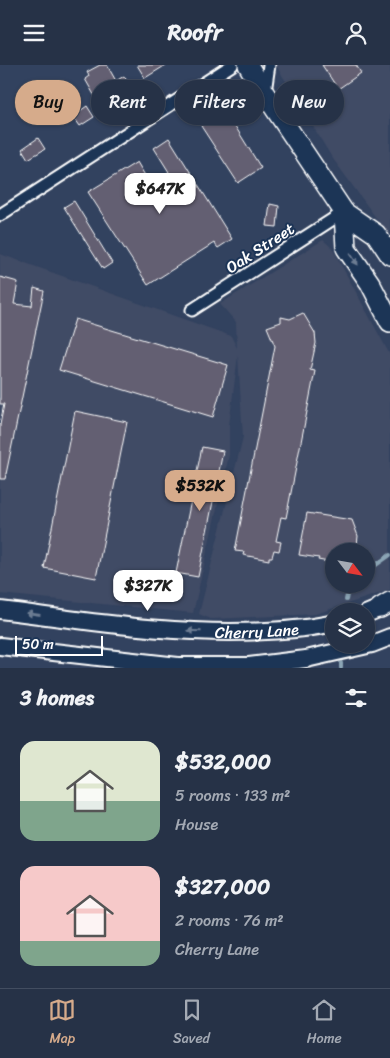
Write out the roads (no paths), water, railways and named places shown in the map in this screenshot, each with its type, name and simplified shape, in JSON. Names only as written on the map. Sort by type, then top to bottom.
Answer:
[{"type":"main road","points":[[248,65],[265,94],[344,212],[376,234],[390,255]]},
{"type":"main road","points":[[344,212],[346,248],[370,283],[390,322]]},
{"type":"main road","name":"Cherry Lane","points":[[0,610],[174,631],[242,632],[296,629],[325,624]]},
{"type":"main road","name":"Cherry Lane","points":[[0,646],[178,666],[249,666],[306,659],[363,646],[390,637]]},
{"type":"street","points":[[0,215],[232,65]]},
{"type":"street","points":[[265,94],[269,65]]},
{"type":"street","name":"Oak Street","points":[[192,310],[344,212]]},
{"type":"waterway","points":[[375,566],[390,555]]},
{"type":"waterway","points":[[346,600],[347,593]]},
{"type":"waterway","points":[[341,663],[341,668]]}]
